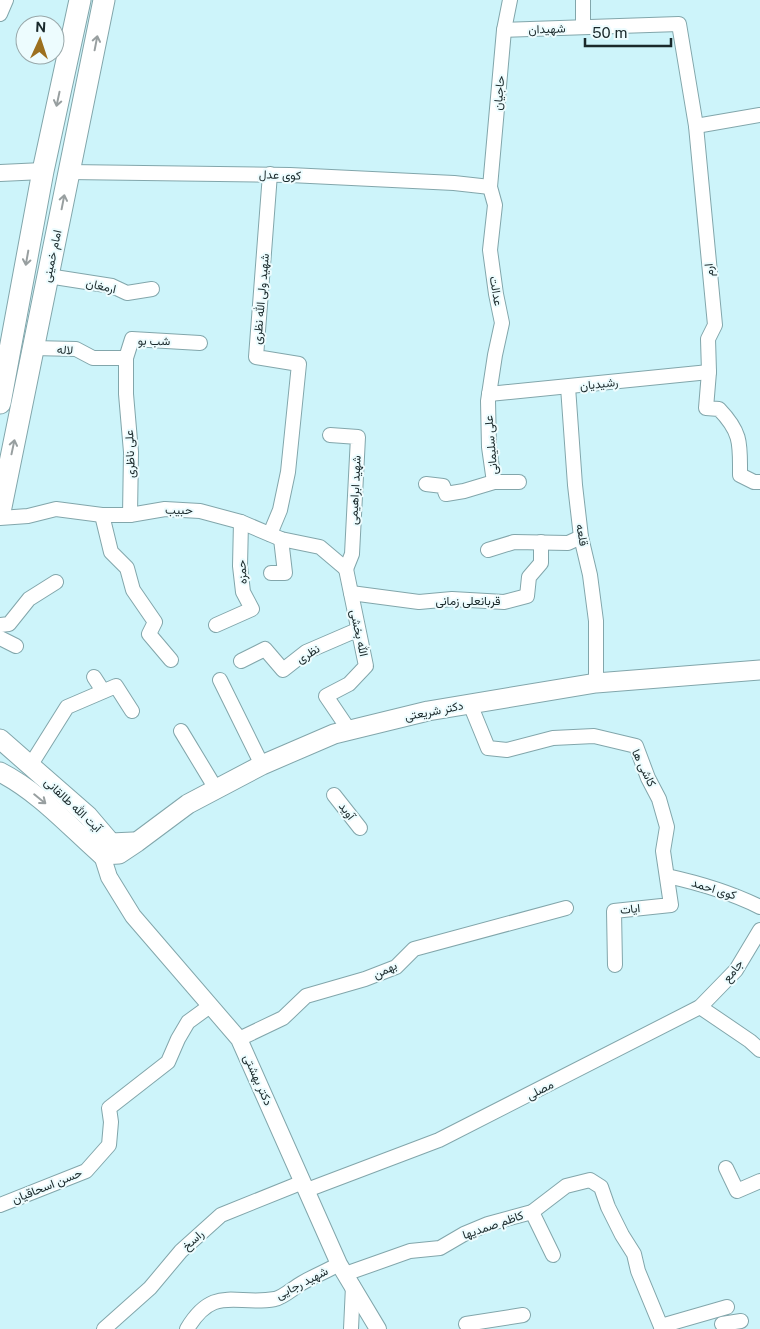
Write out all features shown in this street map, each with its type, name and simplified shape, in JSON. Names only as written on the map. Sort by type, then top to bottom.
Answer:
[{"type":"main road","name":"امام خمینی","points":[[0,403],[43,170],[80,0]]},
{"type":"main road","name":"امام خمینی","points":[[0,512],[104,0]]},
{"type":"main road","points":[[43,170],[70,172]]},
{"type":"main road","name":"دکتر شریعتی","points":[[137,842],[188,804],[262,765],[334,734],[428,711],[596,683],[760,670]]},
{"type":"main road","name":"آیت الله طالقانی","points":[[0,739],[88,816],[112,843],[137,842]]},
{"type":"main road","name":"آیت الله طالقانی","points":[[0,772],[19,782],[48,805],[102,854]]},
{"type":"main road","points":[[102,854],[119,854],[137,842]]},
{"type":"street","points":[[0,14],[6,0]]},
{"type":"street","name":"حاجیان","points":[[490,187],[504,30],[510,0]]},
{"type":"street","points":[[583,0],[583,27]]},
{"type":"street","name":"شهیدان","points":[[504,30],[679,24]]},
{"type":"street","name":"ارم","points":[[679,24],[696,126],[714,325],[708,339],[709,372],[706,408],[719,409],[732,422],[740,442],[740,475],[754,482],[760,482]]},
{"type":"street","points":[[696,126],[760,115]]},
{"type":"street","points":[[0,173],[43,170]]},
{"type":"street","name":"کوی عدل","points":[[70,172],[270,174],[454,183],[490,187]]},
{"type":"street","name":"شهید ولی الله نظری","points":[[270,174],[256,357],[299,364],[288,472],[275,537]]},
{"type":"street","name":"عدالت","points":[[489,394],[502,323],[490,250],[494,205],[490,187]]},
{"type":"street","name":"ارمغان","points":[[48,276],[112,286],[127,293],[152,289]]},
{"type":"street","name":"شب بو","points":[[126,394],[126,358],[132,339],[200,343]]},
{"type":"street","name":"لاله","points":[[34,348],[76,349],[93,358],[126,358]]},
{"type":"street","name":"رشیدیان","points":[[489,394],[709,372]]},
{"type":"street","name":"قلعه","points":[[568,387],[575,485],[596,621],[596,683]]},
{"type":"street","name":"علی ناظری","points":[[126,394],[131,452],[130,515]]},
{"type":"street","name":"علی سلیمانی","points":[[426,484],[443,486],[446,494],[494,482],[489,447],[489,394]]},
{"type":"street","name":"شهید ابراهیمی","points":[[330,435],[358,437],[352,554],[346,569]]},
{"type":"street","points":[[494,482],[519,482]]},
{"type":"street","name":"حبیب","points":[[0,518],[28,516],[56,509],[102,515],[130,515],[165,509],[200,511],[242,522],[275,537],[320,547],[346,569]]},
{"type":"street","points":[[102,515],[111,552],[127,568],[133,590],[155,622],[150,634],[171,660]]},
{"type":"street","name":"حمزه","points":[[216,625],[252,610],[243,592],[240,566],[242,522]]},
{"type":"street","points":[[271,573],[285,573],[275,537]]},
{"type":"street","points":[[488,550],[514,542],[568,543],[582,537]]},
{"type":"street","name":"قربانعلی زمانی","points":[[351,593],[419,602],[452,599],[504,602],[527,596],[529,577],[541,563],[541,542]]},
{"type":"street","name":"الله بخشی","points":[[346,569],[366,666],[349,684],[326,696],[349,730]]},
{"type":"street","points":[[0,625],[9,624],[29,599],[56,582]]},
{"type":"street","name":"نظری","points":[[241,661],[265,649],[283,670],[306,652],[358,630]]},
{"type":"street","points":[[0,638],[16,646]]},
{"type":"street","points":[[94,677],[103,691]]},
{"type":"street","points":[[220,680],[262,765]]},
{"type":"street","points":[[30,766],[66,707],[116,686],[132,711]]},
{"type":"street","name":"کاشی ها","points":[[470,704],[488,748],[507,750],[553,738],[594,736],[636,746],[648,778],[659,799],[667,827],[663,851],[671,905]]},
{"type":"street","points":[[181,731],[216,789]]},
{"type":"street","name":"آوید","points":[[334,795],[360,828]]},
{"type":"street","name":"دکتر بهشتی","points":[[102,854],[109,877],[133,916],[239,1039],[346,1275],[378,1329]]},
{"type":"street","name":"کوی احمد","points":[[667,876],[739,896],[760,907]]},
{"type":"street","name":"ایات","points":[[615,965],[614,911],[671,905]]},
{"type":"street","name":"بهمن","points":[[239,1039],[283,1018],[306,996],[365,979],[396,967],[414,950],[566,908]]},
{"type":"street","name":"جامع","points":[[700,1007],[736,970],[760,930]]},
{"type":"street","name":"حسن اسحاقیان","points":[[0,1205],[86,1171],[110,1145],[111,1122],[109,1108],[168,1062],[188,1022],[210,1006]]},
{"type":"street","points":[[700,1007],[760,1050]]},
{"type":"street","name":"مصلی","points":[[305,1186],[439,1140],[700,1007]]},
{"type":"street","points":[[726,1168],[737,1191],[760,1180]]},
{"type":"street","name":"کاظم صمدیها","points":[[346,1275],[410,1251],[440,1248],[464,1234],[488,1224],[532,1212],[566,1186],[590,1180],[601,1187],[611,1214],[634,1254],[638,1271],[661,1328]]},
{"type":"street","name":"راسخ","points":[[104,1329],[150,1288],[181,1251],[221,1215],[305,1186]]},
{"type":"street","points":[[532,1212],[553,1255]]},
{"type":"street","points":[[346,1275],[351,1329]]},
{"type":"street","name":"شهید رجایی","points":[[187,1329],[207,1305],[225,1298],[252,1300],[277,1298],[302,1283],[346,1275]]},
{"type":"street","points":[[661,1328],[727,1307]]},
{"type":"street","points":[[466,1324],[523,1315]]},
{"type":"street","points":[[722,1324],[742,1321]]}]
